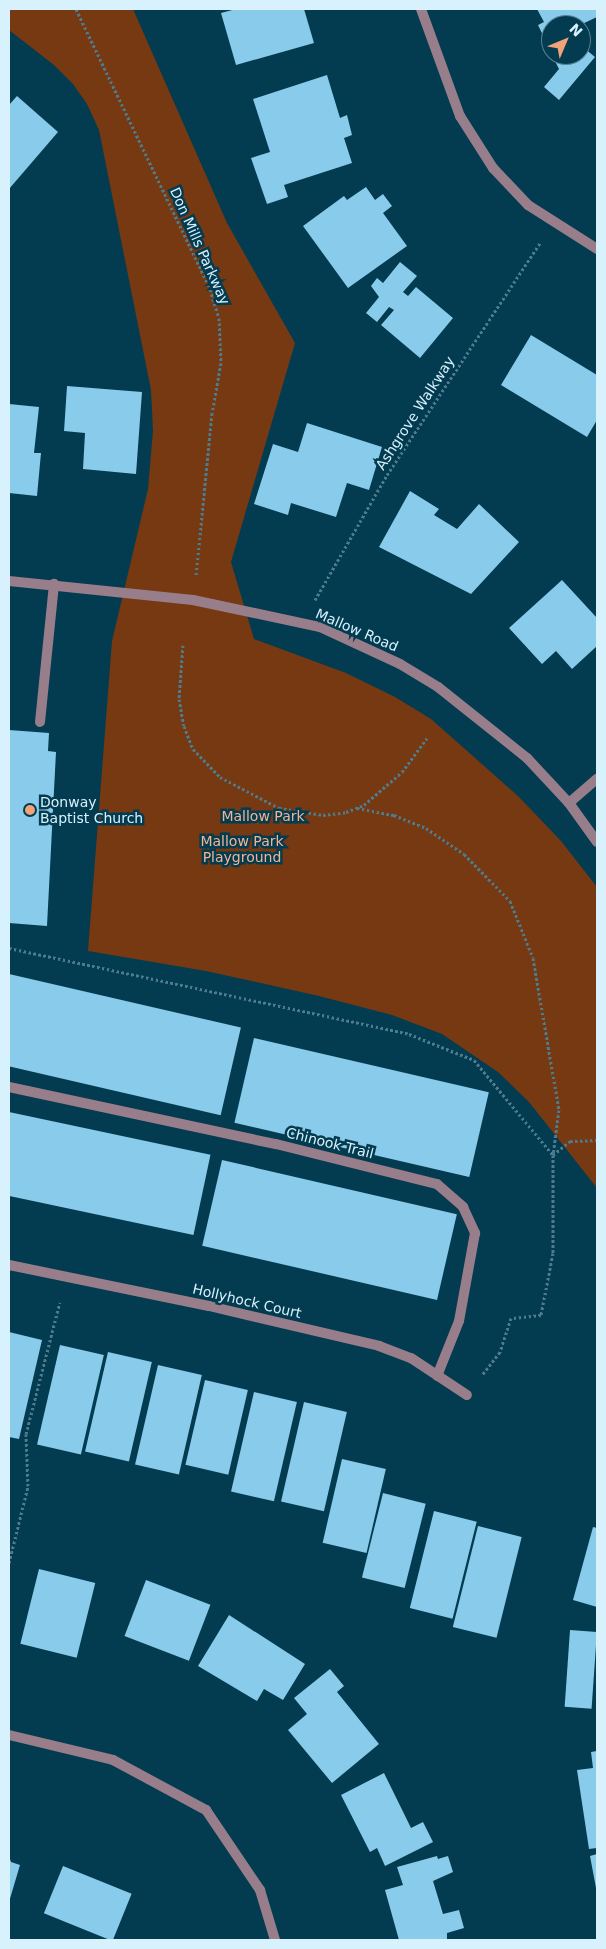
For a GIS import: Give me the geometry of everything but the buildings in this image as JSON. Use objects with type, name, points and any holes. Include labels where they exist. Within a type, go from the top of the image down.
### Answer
[{"type":"street","points":[[421,9],[460,116],[493,168],[528,205],[597,249]]},
{"type":"street","name":"Mallow Road","points":[[9,581],[54,584],[193,600],[320,626],[400,664],[438,687],[520,752],[569,803],[597,842]]},
{"type":"street","points":[[40,722],[54,584]]},
{"type":"street","points":[[569,803],[597,779]]},
{"type":"street","name":"Chinook Trail","points":[[9,1087],[276,1144],[436,1184],[463,1207],[475,1233],[459,1321],[437,1376]]},
{"type":"street","name":"Hollyhock Court","points":[[9,1266],[210,1306],[379,1346],[411,1358],[467,1395]]},
{"type":"street","points":[[9,1735],[112,1760],[206,1810],[260,1890],[274,1940]]},
{"type":"path","name":"Don Mills Parkway","points":[[76,9],[210,289],[219,318],[221,363],[212,413],[193,600]]},
{"type":"path","name":"Ashgrove Walkway","points":[[312,604],[387,475],[543,238]]},
{"type":"path","points":[[183,645],[179,699],[184,726],[193,749],[213,771],[264,801],[290,812],[323,815],[357,808],[394,815],[426,828],[464,854],[510,901],[533,958],[550,1047],[558,1110],[553,1155],[553,1253],[541,1315],[512,1318],[500,1352],[467,1395]]},
{"type":"path","points":[[357,808],[391,784],[427,738]]},
{"type":"path","points":[[9,948],[409,1034],[474,1060],[553,1155]]},
{"type":"path","points":[[553,1155],[570,1141],[597,1140]]},
{"type":"path","points":[[9,1563],[28,1486],[26,1434],[66,1277]]},
{"type":"green space","name":"Mallow Park","points":[[9,9],[133,9],[227,223],[295,343],[231,562],[254,639],[346,673],[395,697],[431,719],[518,796],[561,841],[597,887],[597,1188],[529,1102],[498,1072],[442,1034],[392,1015],[319,996],[206,971],[88,951],[112,641],[148,489],[153,431],[151,390],[99,130],[87,104],[73,84],[54,65],[9,30]]},
{"type":"place","name":"Donway Baptist Church","points":[[30,810]]},
{"type":"park label","name":"Mallow Park Playground","points":[[242,850]]}]
